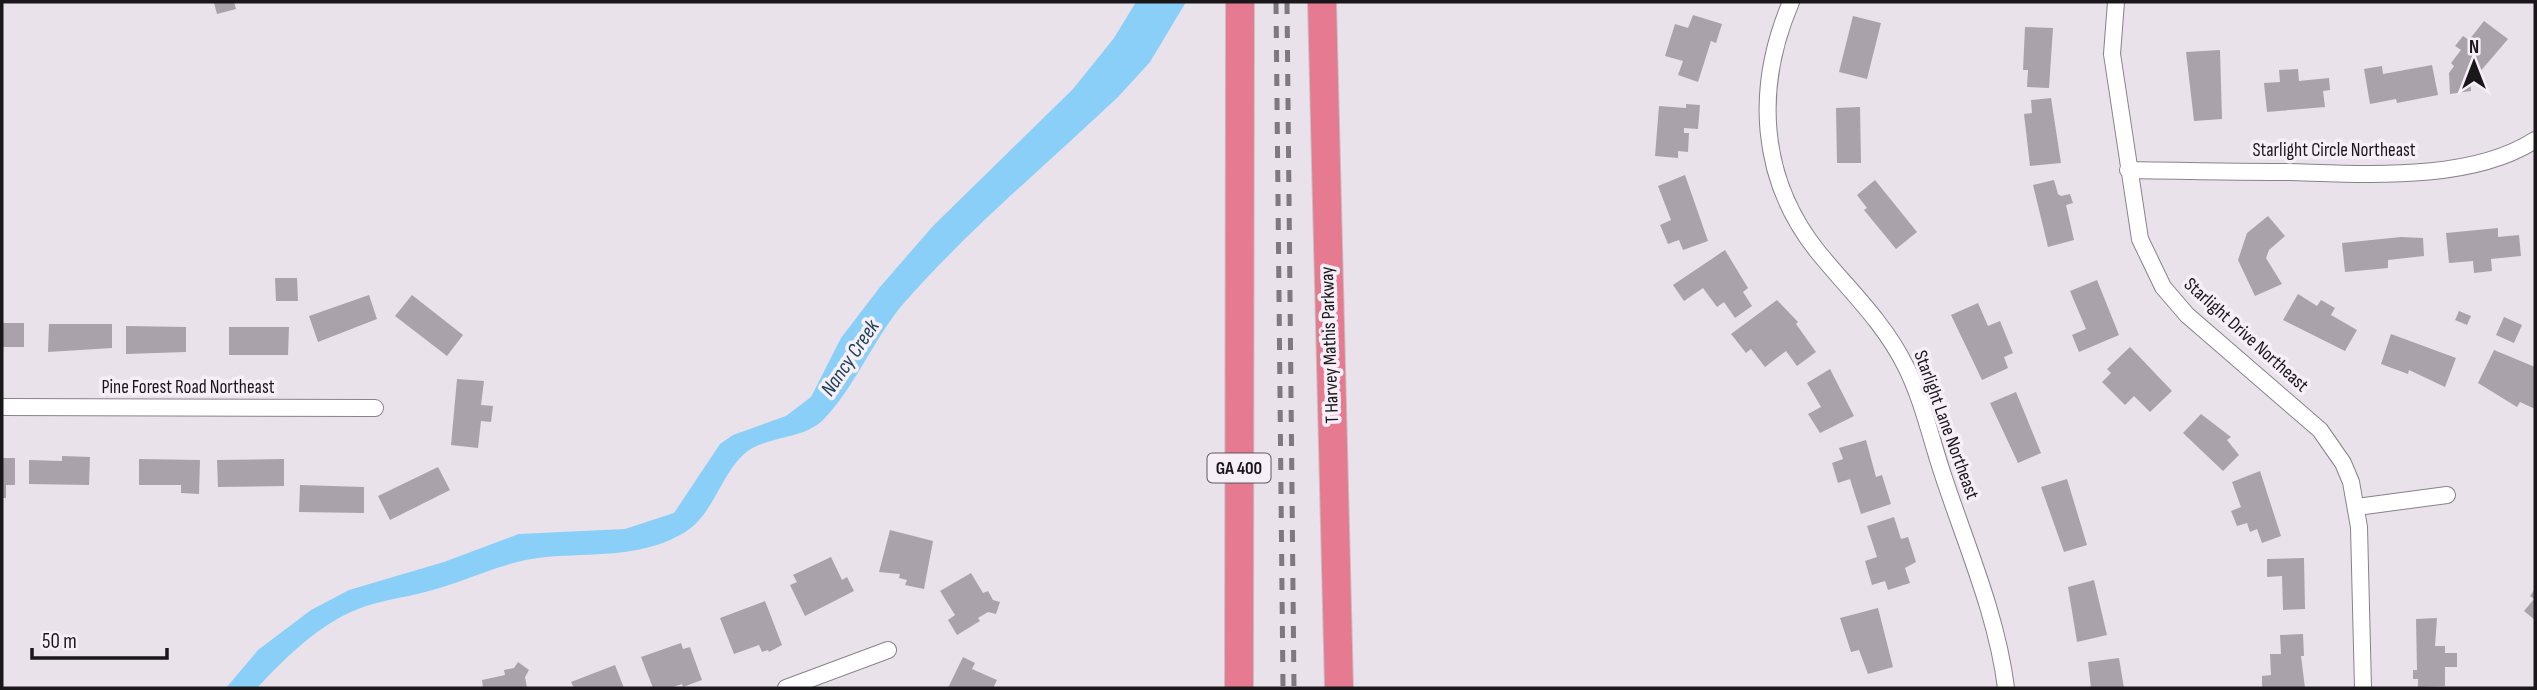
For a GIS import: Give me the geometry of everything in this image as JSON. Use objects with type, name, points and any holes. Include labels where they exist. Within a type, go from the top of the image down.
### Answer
[{"type":"highway","name":"GA 400","points":[[1239,688],[1240,2]]},
{"type":"highway","name":"T Harvey Mathis Parkway","points":[[1322,10],[1339,688]]},
{"type":"street","name":"Starlight Lane Northeast","points":[[1791,2],[1771,57],[1767,96],[1768,128],[1778,178],[1797,221],[1817,251],[1878,319],[1907,369],[1994,626],[2006,688]]},
{"type":"street","name":"Starlight Drive Northeast","points":[[2116,2],[2112,54],[2128,170],[2140,239],[2163,287],[2188,315],[2327,437],[2351,482],[2357,507],[2363,688]]},
{"type":"street","name":"Starlight Circle Northeast","points":[[2128,170],[2369,174],[2426,171],[2515,153],[2535,140]]},
{"type":"street","name":"Pine Forest Road Northeast","points":[[2,407],[374,408]]},
{"type":"street","points":[[2357,507],[2447,495]]},
{"type":"street","points":[[786,688],[888,650]]},
{"type":"water","name":"Nancy Creek","points":[[1136,2],[1186,2],[1150,62],[1118,97],[981,223],[904,303],[835,407],[823,420],[804,432],[761,444],[743,455],[727,475],[708,509],[691,528],[648,548],[520,561],[436,589],[366,606],[335,620],[321,630],[293,652],[257,688],[226,688],[258,650],[311,610],[349,590],[444,562],[519,534],[625,529],[674,513],[720,444],[733,435],[786,416],[811,397],[841,338],[880,287],[933,226],[1073,89],[1114,38]]},
{"type":"building","points":[[234,2],[236,9],[217,14],[214,3]]},
{"type":"building","points":[[1693,15],[1722,24],[1716,43],[1711,41],[1698,82],[1678,75],[1683,61],[1665,56],[1675,24],[1688,28]]},
{"type":"building","points":[[1853,16],[1881,23],[1867,79],[1839,72]]},
{"type":"building","points":[[2484,21],[2508,39],[2473,80],[2470,79],[2471,91],[2450,94],[2449,73],[2454,66],[2451,63],[2461,50],[2455,46],[2463,36],[2469,40]]},
{"type":"building","points":[[2025,27],[2053,28],[2049,88],[2027,87],[2028,70],[2023,70]]},
{"type":"building","points":[[2220,50],[2222,119],[2194,121],[2186,52]]},
{"type":"building","points":[[2432,65],[2438,95],[2397,103],[2396,99],[2370,104],[2364,69],[2382,66],[2383,74]]},
{"type":"building","points":[[2298,69],[2299,81],[2329,78],[2330,90],[2323,91],[2325,107],[2267,112],[2264,83],[2280,82],[2279,70]]},
{"type":"building","points":[[2051,98],[2061,163],[2030,166],[2024,114],[2032,113],[2031,100]]},
{"type":"building","points":[[1686,104],[1700,105],[1698,129],[1684,128],[1684,133],[1689,133],[1688,152],[1678,151],[1678,158],[1655,156],[1659,106],[1686,108]]},
{"type":"building","points":[[1860,107],[1861,163],[1837,163],[1836,108]]},
{"type":"building","points":[[1685,175],[1708,241],[1683,250],[1679,240],[1668,244],[1660,225],[1671,220],[1658,186]]},
{"type":"building","points":[[1875,180],[1917,232],[1896,249],[1864,210],[1867,208],[1857,195]]},
{"type":"building","points":[[2054,180],[2058,194],[2070,194],[2073,203],[2066,205],[2074,240],[2048,247],[2033,185]]},
{"type":"building","points":[[2268,216],[2285,236],[2269,250],[2266,258],[2282,284],[2255,296],[2238,260],[2247,233]]},
{"type":"building","points":[[2498,228],[2498,237],[2519,235],[2521,256],[2491,259],[2492,271],[2474,273],[2473,261],[2449,263],[2446,233]]},
{"type":"building","points":[[2401,237],[2423,238],[2424,256],[2388,260],[2388,268],[2345,272],[2342,243]]},
{"type":"building","points":[[1725,250],[1748,288],[1743,292],[1752,306],[1735,318],[1724,302],[1717,307],[1703,288],[1684,301],[1673,285]]},
{"type":"building","points":[[275,278],[297,278],[298,301],[276,301]]},
{"type":"building","points":[[2097,280],[2119,335],[2079,352],[2072,335],[2086,329],[2070,291]]},
{"type":"building","points":[[2298,294],[2317,306],[2321,300],[2335,308],[2331,315],[2357,330],[2345,351],[2283,320]]},
{"type":"building","points":[[369,295],[377,319],[318,342],[309,316]]},
{"type":"building","points":[[412,295],[463,335],[447,356],[395,316]]},
{"type":"building","points":[[1777,300],[1798,322],[1796,324],[1816,352],[1797,366],[1786,351],[1765,367],[1751,349],[1746,353],[1731,334]]},
{"type":"building","points":[[1978,303],[1988,326],[2000,321],[2013,353],[2004,357],[2008,368],[1982,380],[1951,315]]},
{"type":"building","points":[[2459,311],[2471,316],[2467,325],[2455,320]]},
{"type":"building","points":[[2504,317],[2522,325],[2514,343],[2496,335]]},
{"type":"building","points":[[2,323],[24,323],[24,347],[2,347]]},
{"type":"building","points":[[49,324],[112,324],[112,348],[48,352]]},
{"type":"building","points":[[126,326],[186,327],[186,352],[126,354]]},
{"type":"building","points":[[229,327],[289,327],[288,355],[229,355]]},
{"type":"building","points":[[2391,334],[2456,358],[2445,387],[2409,370],[2408,374],[2381,364]]},
{"type":"building","points":[[2130,347],[2172,391],[2150,412],[2134,396],[2125,405],[2102,382],[2111,373],[2107,369]]},
{"type":"building","points":[[2494,350],[2535,367],[2535,409],[2520,402],[2517,407],[2478,383]]},
{"type":"building","points":[[1830,369],[1854,416],[1820,433],[1808,414],[1821,407],[1807,383]]},
{"type":"building","points":[[457,379],[484,381],[481,405],[493,406],[491,422],[481,421],[478,448],[451,445]]},
{"type":"building","points":[[2016,392],[2041,453],[2018,463],[1990,403]]},
{"type":"building","points":[[2201,414],[2231,437],[2227,440],[2239,455],[2223,471],[2183,433]]},
{"type":"building","points":[[1866,440],[1876,477],[1882,475],[1891,504],[1861,514],[1850,479],[1838,483],[1832,463],[1843,459],[1839,448]]},
{"type":"building","points":[[62,456],[90,457],[89,485],[29,484],[29,460],[62,461]]},
{"type":"building","points":[[2,458],[15,458],[15,485],[6,485],[6,498],[2,498]]},
{"type":"building","points":[[139,459],[200,460],[199,494],[181,493],[181,485],[139,485]]},
{"type":"building","points":[[284,459],[284,486],[218,487],[217,460]]},
{"type":"building","points":[[438,467],[450,490],[390,520],[378,496]]},
{"type":"building","points":[[2260,471],[2281,536],[2262,543],[2257,529],[2250,532],[2247,523],[2237,526],[2231,511],[2241,507],[2232,482]]},
{"type":"building","points":[[2067,479],[2087,545],[2064,552],[2041,487]]},
{"type":"building","points":[[300,485],[364,487],[364,513],[299,512]]},
{"type":"building","points":[[1894,517],[1901,539],[1908,537],[1916,562],[1905,568],[1910,583],[1888,590],[1885,581],[1872,585],[1865,561],[1877,557],[1867,526]]},
{"type":"building","points":[[890,530],[933,541],[924,589],[905,585],[907,580],[899,578],[900,574],[879,572]]},
{"type":"building","points":[[831,557],[842,580],[847,577],[854,591],[805,616],[790,585],[797,582],[793,575]]},
{"type":"building","points":[[2304,558],[2305,609],[2283,610],[2282,576],[2267,577],[2267,559]]},
{"type":"building","points":[[971,573],[983,593],[988,591],[993,600],[1000,602],[996,614],[988,612],[978,618],[980,621],[957,635],[948,620],[955,615],[940,591]]},
{"type":"building","points":[[2094,580],[2107,635],[2077,642],[2068,587]]},
{"type":"building","points":[[2535,589],[2535,620],[2524,611],[2534,599],[2530,596]]},
{"type":"building","points":[[765,601],[782,645],[769,652],[762,652],[759,645],[734,654],[720,618]]},
{"type":"building","points":[[1878,608],[1893,667],[1868,674],[1859,650],[1851,652],[1840,618]]},
{"type":"building","points":[[2437,618],[2435,646],[2445,646],[2445,653],[2457,653],[2457,667],[2445,667],[2445,686],[2418,687],[2418,679],[2413,679],[2413,670],[2417,670],[2416,619]]},
{"type":"building","points":[[2303,634],[2304,656],[2301,656],[2305,688],[2262,688],[2262,676],[2271,675],[2270,654],[2281,654],[2280,635]]},
{"type":"building","points":[[681,643],[683,649],[690,647],[702,680],[683,687],[682,684],[670,688],[653,688],[641,657]]},
{"type":"building","points":[[963,657],[975,663],[972,669],[997,680],[993,688],[948,688]]},
{"type":"building","points":[[2119,658],[2124,688],[2091,688],[2088,662]]},
{"type":"building","points":[[518,662],[529,670],[525,677],[527,688],[483,688],[482,680],[505,675],[504,670],[514,668]]},
{"type":"building","points":[[615,665],[624,688],[574,688],[571,682]]},
{"type":"railway","points":[[1276,2],[1283,688]]},
{"type":"railway","points":[[1287,2],[1294,688]]}]
